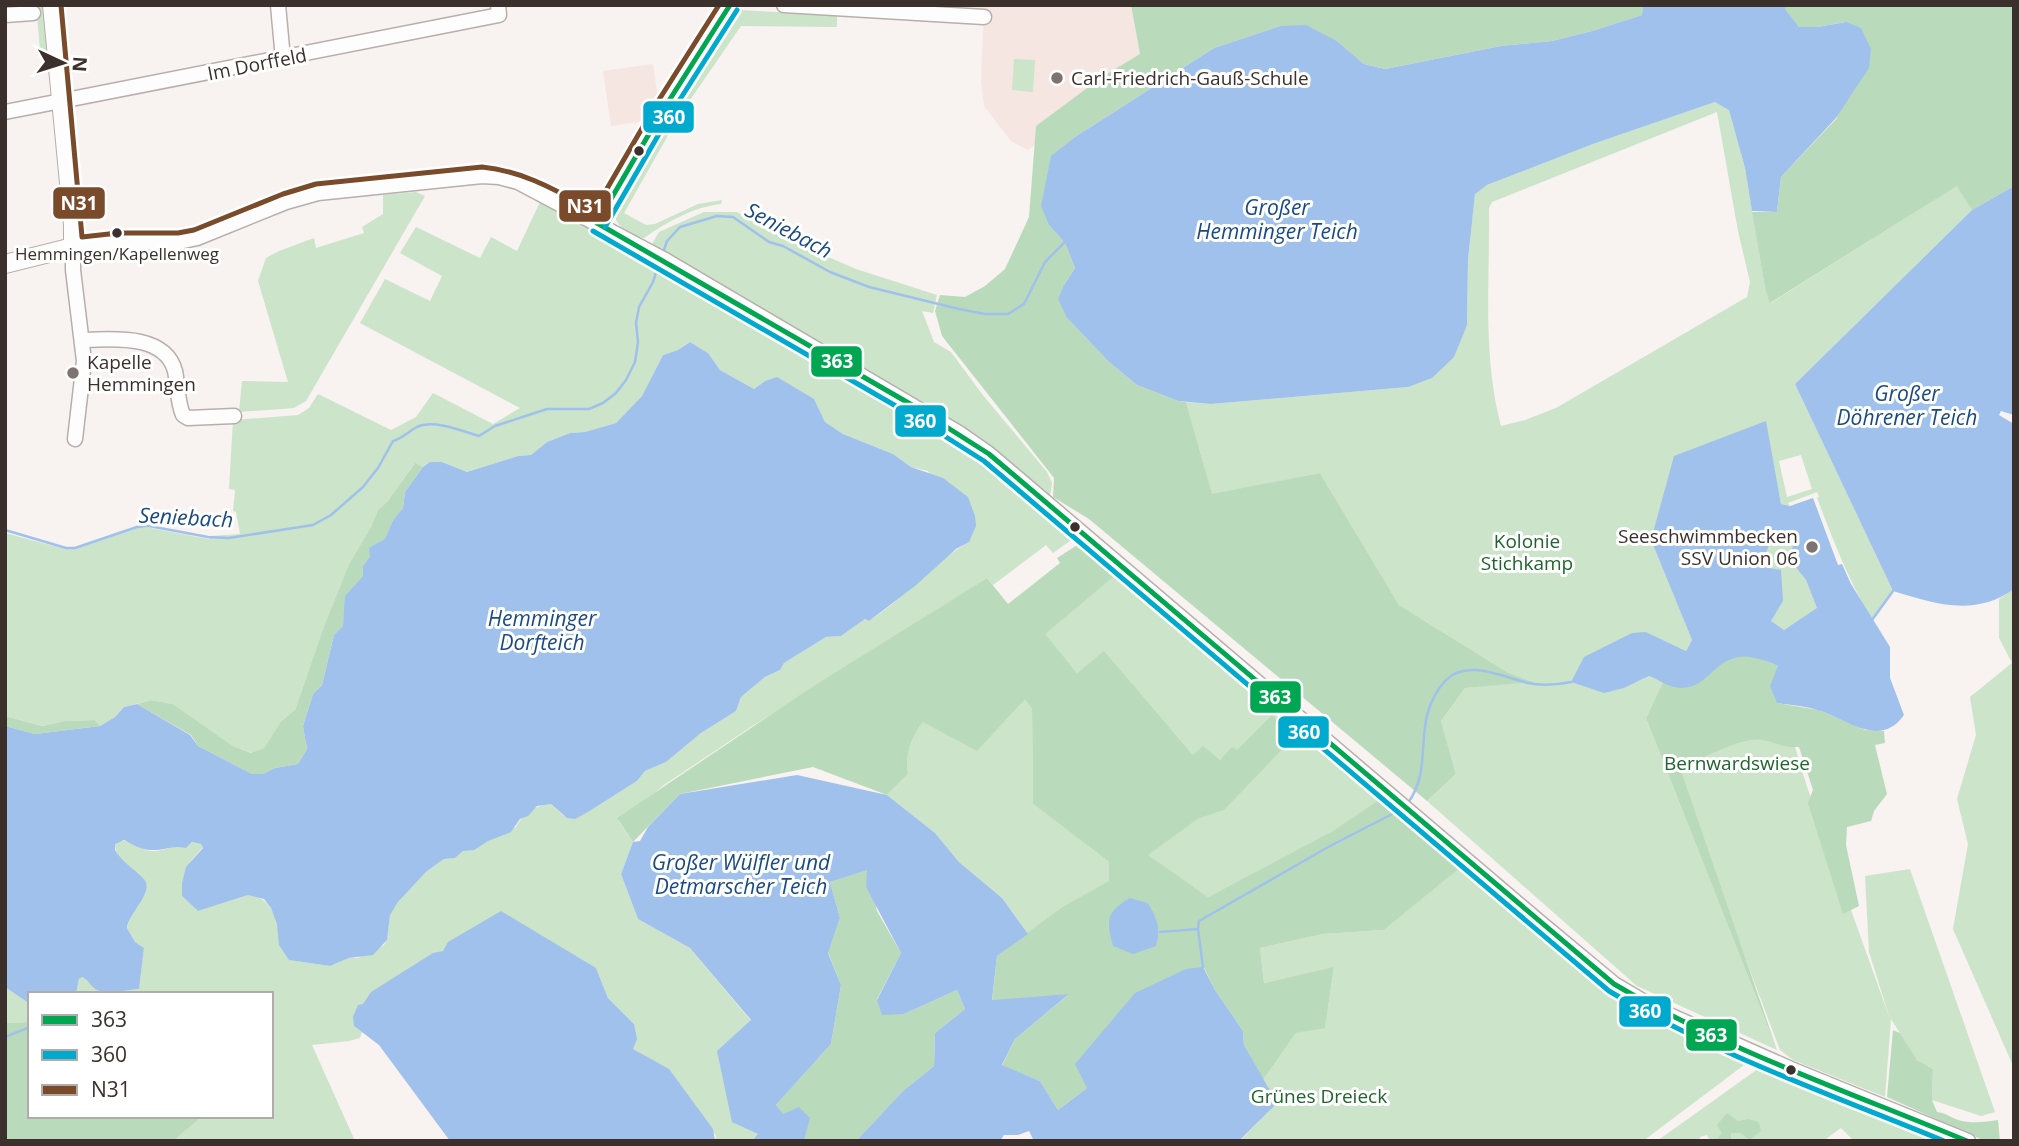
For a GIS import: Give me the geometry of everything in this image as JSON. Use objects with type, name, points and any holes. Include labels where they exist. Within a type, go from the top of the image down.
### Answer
[{"type":"main road","points":[[5,264],[73,247],[52,5]]},
{"type":"street","points":[[278,5],[283,59]]},
{"type":"street","name":"Im Dorffeld","points":[[5,112],[499,15],[498,5]]},
{"type":"street","points":[[597,223],[663,110],[730,5]]},
{"type":"street","points":[[784,5],[984,17]]},
{"type":"street","points":[[5,15],[33,13]]},
{"type":"street","points":[[75,439],[84,361],[73,270],[73,247],[118,242],[179,242],[197,238],[273,207],[318,193],[482,176],[518,182],[659,257],[959,433],[1002,465],[1614,984],[1644,1002],[1719,1038],[1968,1141]]},
{"type":"street","points":[[83,340],[115,339],[161,349],[170,357],[183,415],[188,418],[234,416]]},
{"type":"shaded area","name":"Carl-Friedrich-Gauß-Schule","points":[[896,5],[1131,5],[1140,54],[1064,123],[1028,150],[1011,141],[984,106],[981,80],[984,11]]},
{"type":"shaded area","points":[[653,64],[658,99],[646,121],[611,126],[603,71]]},
{"type":"green space","points":[[36,5],[46,5],[51,59],[41,60]]},
{"type":"green space","points":[[1131,5],[1643,5],[1642,15],[1552,41],[1501,46],[1385,69],[1364,64],[1337,41],[1280,26],[1214,48],[1075,137],[1051,157],[1049,225],[1065,243],[1075,268],[1064,285],[1067,318],[1109,362],[1137,385],[1186,402],[1212,494],[1320,473],[1399,605],[1507,672],[1533,682],[1465,688],[1441,721],[1456,774],[1427,801],[1089,519],[1053,497],[1054,478],[942,336],[935,311],[940,295],[965,297],[985,286],[1005,269],[1029,217],[1036,126],[1102,77],[1140,54]]},
{"type":"green space","points":[[1787,5],[2014,5],[2014,186],[1972,210],[1957,186],[1770,303],[1752,212],[1777,212],[1781,177],[1837,118],[1845,22],[1799,27],[1784,9]]},
{"type":"green space","points":[[740,10],[837,15],[837,27],[741,26],[679,116],[624,213],[646,225],[655,224],[698,204],[722,200],[721,204],[700,208],[681,216],[644,238],[633,234],[619,224],[614,209],[666,118]]},
{"type":"green space","points":[[1014,59],[1035,60],[1033,92],[1012,90]]},
{"type":"green space","name":"Kolonie Stichkamp","points":[[1715,102],[1729,109],[1745,168],[1765,288],[1771,303],[1958,185],[1972,210],[1795,384],[1893,591],[1872,620],[1842,560],[1817,492],[1788,503],[1790,506],[1781,504],[1765,422],[1651,540],[1692,640],[1686,651],[1646,632],[1571,681],[1603,691],[1619,689],[1649,676],[1663,682],[1646,718],[1777,1050],[1637,986],[1427,801],[1456,774],[1441,721],[1465,688],[1531,681],[1507,672],[1399,605],[1320,473],[1212,495],[1186,402],[1211,404],[1408,387],[1467,325],[1468,260],[1475,193],[1487,185],[1593,144]],"holes":[[[1717,112],[1750,282],[1747,297],[1556,408],[1501,426],[1489,345],[1489,208],[1492,202]],[[1801,455],[1812,489],[1787,497],[1779,461]]]},
{"type":"green space","points":[[416,192],[425,196],[306,401],[294,408],[239,412],[242,381],[288,382],[258,281],[266,258],[314,238],[316,248],[364,233],[362,227],[383,214],[383,195]]},
{"type":"green space","points":[[540,202],[683,277],[956,439],[985,458],[1077,536],[1053,553],[1046,545],[993,585],[987,578],[751,727],[664,785],[619,822],[633,842],[621,874],[638,919],[690,948],[751,1021],[759,1134],[752,1141],[715,1141],[716,1136],[669,1070],[633,1049],[634,1024],[608,998],[596,968],[446,947],[371,992],[354,1026],[362,1032],[360,1038],[312,1045],[355,1141],[173,1141],[198,1118],[273,1118],[273,992],[76,992],[79,979],[82,977],[95,988],[139,988],[144,948],[135,942],[127,928],[143,878],[121,859],[115,844],[123,841],[152,851],[186,848],[192,842],[201,844],[203,847],[190,862],[182,896],[198,911],[248,895],[255,896],[271,908],[277,921],[280,946],[290,960],[330,966],[349,958],[358,958],[384,945],[390,914],[398,902],[427,871],[444,859],[455,858],[463,851],[516,827],[526,814],[540,806],[551,804],[564,816],[588,812],[637,781],[645,771],[666,762],[701,733],[736,711],[741,697],[765,677],[780,670],[784,663],[826,637],[841,636],[865,619],[869,621],[969,542],[928,471],[911,467],[893,454],[843,434],[825,422],[814,399],[765,381],[754,389],[720,370],[708,353],[690,342],[663,355],[642,396],[616,423],[585,432],[570,433],[547,442],[531,455],[518,456],[467,472],[442,462],[430,462],[423,467],[414,464],[387,502],[378,510],[349,564],[295,710],[281,721],[264,748],[252,753],[233,746],[173,704],[151,700],[124,707],[115,717],[100,726],[95,720],[65,721],[44,726],[5,716],[5,533],[65,549],[75,549],[138,528],[209,539],[210,536],[240,534],[236,512],[233,511],[235,490],[229,489],[233,420],[298,415],[309,408],[318,394],[391,430],[416,417],[433,393],[493,424],[520,408],[360,323],[385,279],[430,301],[442,276],[400,253],[416,227],[480,258],[491,237],[517,251]]},
{"type":"green space","points":[[704,212],[737,212],[779,236],[856,269],[937,295],[933,313],[922,311],[934,342],[951,352],[1047,472],[1052,483],[1050,496],[980,438],[652,244],[659,232]]},
{"type":"green space","points":[[415,463],[423,467],[405,492],[403,508],[393,520],[385,540],[363,566],[363,576],[346,596],[343,627],[334,635],[322,685],[313,694],[303,726],[307,749],[298,764],[275,768],[263,774],[252,774],[198,746],[191,735],[137,704],[151,700],[173,704],[233,746],[251,753],[264,748],[281,721],[295,710],[349,564],[378,510],[387,502]]},
{"type":"green space","points":[[1775,532],[1795,534],[1790,560],[1806,580],[1818,609],[1784,630],[1770,621],[1769,568],[1765,555]]},
{"type":"green space","points":[[1082,542],[1117,574],[1045,634],[1077,673],[1104,651],[1193,755],[1203,746],[1220,760],[1232,747],[1237,750],[1272,715],[1294,737],[1224,810],[1198,819],[1148,855],[1208,897],[1333,831],[1383,797],[1461,867],[1384,930],[1323,934],[1260,948],[1264,983],[1334,967],[1325,1028],[1296,1033],[1263,1080],[1244,1045],[1243,1031],[1215,990],[1204,968],[1087,1088],[1058,1110],[1040,1081],[1002,1066],[1015,1039],[1068,995],[992,1001],[997,956],[1062,907],[1109,881],[1109,862],[1033,804],[1032,709],[1025,699],[977,751],[923,722],[910,746],[908,774],[887,795],[813,767],[680,794],[633,842],[617,818],[809,689],[987,578],[1008,604],[1060,563],[1057,558]]},
{"type":"green space","points":[[1117,574],[1383,797],[1334,831],[1208,897],[1147,855],[1198,819],[1224,810],[1236,751],[1219,760],[1193,755],[1104,652],[1077,673],[1044,634]]},
{"type":"green space","points":[[2014,589],[2014,1068],[1953,929],[1968,844],[1957,799],[1976,735],[1970,697],[2012,663],[1999,638],[1999,599]]},
{"type":"green space","points":[[1755,656],[1778,666],[1777,703],[1819,710],[1865,730],[1884,731],[1885,743],[1875,745],[1887,794],[1874,811],[1871,821],[1847,827],[1846,845],[1859,906],[1843,914],[1808,803],[1813,790],[1799,747],[1754,740],[1733,745],[1680,768],[1777,1050],[1646,718],[1663,682],[1685,687],[1693,685],[1727,659]]},
{"type":"green space","points":[[1025,698],[1032,709],[1033,804],[1109,862],[1110,881],[1062,907],[1028,934],[1002,898],[959,862],[935,833],[887,795],[908,774],[910,746],[923,722]]},
{"type":"green space","name":"Bernwardswiese","points":[[1783,707],[1807,787],[1890,1019],[1869,952],[1865,876],[1910,869],[1995,1112],[1981,1116],[1932,1100],[1933,1069],[1917,1060],[1891,1019],[1885,1097],[1793,1060],[1780,1050],[1654,717]]},
{"type":"green space","points":[[5,716],[43,726],[65,721],[95,720],[100,726],[35,734],[5,726]]},
{"type":"green space","name":"Grünes Dreieck","points":[[1463,865],[1590,971],[1754,1052],[1748,1062],[1643,1141],[1240,1141],[1276,1103],[1263,1080],[1296,1033],[1325,1027],[1334,968],[1264,983],[1260,948],[1323,934],[1384,930]]},
{"type":"green space","points":[[868,869],[877,911],[901,953],[877,999],[904,1014],[957,990],[965,1009],[935,1033],[934,1066],[903,1091],[856,1141],[804,1141],[809,1118],[783,1115],[776,1105],[831,1044],[841,985],[828,952],[840,918],[830,882]]},
{"type":"green space","points":[[5,987],[28,1003],[28,1022],[5,1023]]},
{"type":"green space","points":[[28,1022],[28,1118],[198,1120],[173,1141],[5,1141],[5,1023]]},
{"type":"green space","points":[[1893,1030],[1900,1033],[1917,1060],[1933,1069],[1932,1100],[1937,1112],[1968,1122],[1998,1120],[2000,1141],[1985,1141],[1887,1097]]},
{"type":"green space","points":[[1762,1066],[1943,1141],[1854,1141],[1841,1128],[1823,1141],[1732,1141],[1731,1133],[1741,1133],[1747,1119],[1738,1121],[1715,1141],[1710,1141],[1707,1135],[1700,1137],[1699,1141],[1657,1141]]},
{"type":"green space","points":[[1727,1113],[1738,1121],[1747,1119],[1759,1122],[1761,1131],[1749,1140],[1741,1133],[1731,1133],[1732,1141],[1715,1141],[1722,1133],[1717,1125]]},
{"type":"water","name":"Großer Hemminger Teich","points":[[1643,5],[1787,5],[1785,9],[1799,27],[1846,22],[1861,28],[1871,49],[1869,68],[1836,118],[1781,177],[1777,212],[1752,211],[1745,168],[1729,110],[1715,102],[1593,144],[1487,185],[1475,194],[1468,260],[1467,325],[1454,357],[1432,378],[1408,387],[1211,404],[1178,401],[1137,385],[1109,362],[1067,318],[1058,299],[1075,268],[1065,243],[1049,225],[1041,206],[1051,156],[1075,137],[1214,48],[1280,26],[1306,25],[1337,41],[1364,64],[1385,69],[1501,46],[1552,41],[1642,15]]},
{"type":"water","name":"Großer Döhrener Teich","points":[[2014,186],[2014,415],[2001,411],[1999,415],[2014,424],[2014,589],[1985,603],[1939,603],[1893,591],[1795,384],[1972,210]]},
{"type":"water","name":"Hemminger Dorfteich","points":[[690,342],[708,353],[720,370],[754,389],[777,377],[814,399],[825,422],[843,434],[893,454],[911,467],[943,478],[968,497],[976,526],[969,542],[956,549],[915,586],[869,621],[865,619],[841,636],[826,637],[784,663],[780,670],[765,677],[741,697],[736,711],[701,733],[666,762],[645,771],[637,781],[588,812],[575,819],[567,818],[551,804],[537,806],[528,816],[520,819],[511,832],[474,850],[463,851],[455,858],[444,859],[427,871],[398,902],[390,915],[387,940],[373,955],[349,958],[330,966],[289,960],[279,945],[277,924],[264,899],[248,895],[198,911],[182,896],[186,867],[203,848],[201,844],[192,842],[186,848],[151,850],[124,840],[115,844],[115,850],[146,883],[144,895],[127,928],[135,942],[144,948],[139,989],[103,992],[82,977],[79,979],[76,992],[28,992],[28,1003],[5,987],[5,726],[35,734],[100,726],[115,717],[124,707],[137,704],[190,735],[198,746],[252,774],[263,774],[275,768],[298,764],[307,749],[303,726],[313,694],[322,685],[334,635],[343,626],[345,596],[363,576],[363,566],[370,556],[369,548],[385,539],[393,520],[403,508],[405,492],[423,467],[430,462],[442,462],[467,472],[518,456],[531,455],[547,442],[570,433],[585,432],[616,423],[642,396],[663,355]]},
{"type":"water","points":[[1766,421],[1781,504],[1790,506],[1813,498],[1838,565],[1842,564],[1851,584],[1890,647],[1890,678],[1904,715],[1895,725],[1885,730],[1864,729],[1816,709],[1777,703],[1770,686],[1778,666],[1756,658],[1740,657],[1727,661],[1699,683],[1688,687],[1674,687],[1649,676],[1624,688],[1604,693],[1571,682],[1584,657],[1632,633],[1646,632],[1686,651],[1692,640],[1651,540],[1674,456]],"holes":[[[1775,532],[1781,532],[1784,536],[1795,534],[1790,560],[1806,580],[1817,608],[1784,630],[1771,621],[1783,601],[1781,570],[1769,568],[1765,555]]]},
{"type":"water","name":"Großer Wülfler und Detmarscher Teich","points":[[797,775],[887,795],[935,833],[959,862],[1002,898],[1028,934],[997,956],[992,1000],[1069,994],[1015,1039],[1002,1065],[1040,1081],[1058,1110],[1087,1088],[1075,1064],[1135,993],[1186,969],[1203,967],[1243,1031],[1244,1045],[1277,1103],[1239,1141],[1034,1141],[1029,1131],[1018,1135],[1004,1135],[1000,1141],[856,1141],[903,1091],[934,1066],[935,1033],[965,1009],[957,990],[904,1014],[882,1015],[877,1000],[901,953],[866,887],[867,870],[830,882],[840,918],[828,953],[841,985],[831,1044],[776,1105],[783,1114],[799,1107],[810,1118],[804,1141],[752,1141],[758,1134],[732,1122],[717,1051],[751,1020],[690,948],[638,919],[621,874],[633,842],[640,841],[648,827],[680,794]]},
{"type":"water","points":[[1130,898],[1148,903],[1158,929],[1156,946],[1133,954],[1113,946],[1109,930],[1112,912]]},
{"type":"water","points":[[501,911],[596,968],[608,998],[634,1024],[637,1039],[633,1049],[669,1069],[713,1129],[715,1141],[450,1141],[379,1045],[354,1026],[353,1017],[358,1005],[363,1004],[371,992],[433,953],[443,951],[448,942]]},
{"type":"waterway","name":"Seniebach","points":[[663,253],[667,241],[680,227],[717,216],[733,217],[769,242],[783,246],[830,272],[869,287],[959,309],[985,314],[1008,314],[1024,304],[1045,262],[1065,242]]},
{"type":"waterway","name":"Seniebach","points":[[5,530],[66,548],[75,548],[137,527],[149,526],[208,537],[229,538],[313,525],[331,515],[363,487],[378,468],[393,441],[417,427],[440,425],[479,436],[495,426],[547,409],[589,409],[603,403],[616,393],[635,362],[639,307],[653,282],[659,263]]},
{"type":"waterway","points":[[1872,620],[1893,591]]},
{"type":"waterway","points":[[1408,803],[1421,773],[1428,712],[1434,696],[1454,674],[1474,670],[1533,684],[1571,682]]},
{"type":"waterway","points":[[1203,967],[1199,921],[1330,846],[1400,810]]},
{"type":"waterway","points":[[1160,932],[1198,929]]},
{"type":"waterway","points":[[5,1037],[28,1028]]},
{"type":"transit line","name":"N31","points":[[61,5],[82,237],[118,233],[178,233],[194,230],[283,194],[316,184],[482,167],[526,177],[594,211],[655,106],[719,5]]},
{"type":"transit line","name":"363","points":[[597,223],[663,110],[730,5]]},
{"type":"transit line","name":"360","points":[[605,227],[670,115],[737,10]]},
{"type":"transit line","name":"363","points":[[597,223],[912,405],[989,454],[1614,984],[1743,1049],[1967,1141]]},
{"type":"transit line","name":"360","points":[[593,231],[908,413],[984,461],[1609,991],[1649,1014],[1732,1054],[1944,1141]]},
{"type":"place","name":"Carl-Friedrich-Gauß-Schule","points":[[1057,78]]},
{"type":"place","name":"Hemmingen/Kapellenweg","points":[[117,233]]},
{"type":"place","name":"Kapelle Hemmingen","points":[[73,373]]},
{"type":"place","name":"Seeschwimmbecken SSV Union 06","points":[[1812,547]]}]
